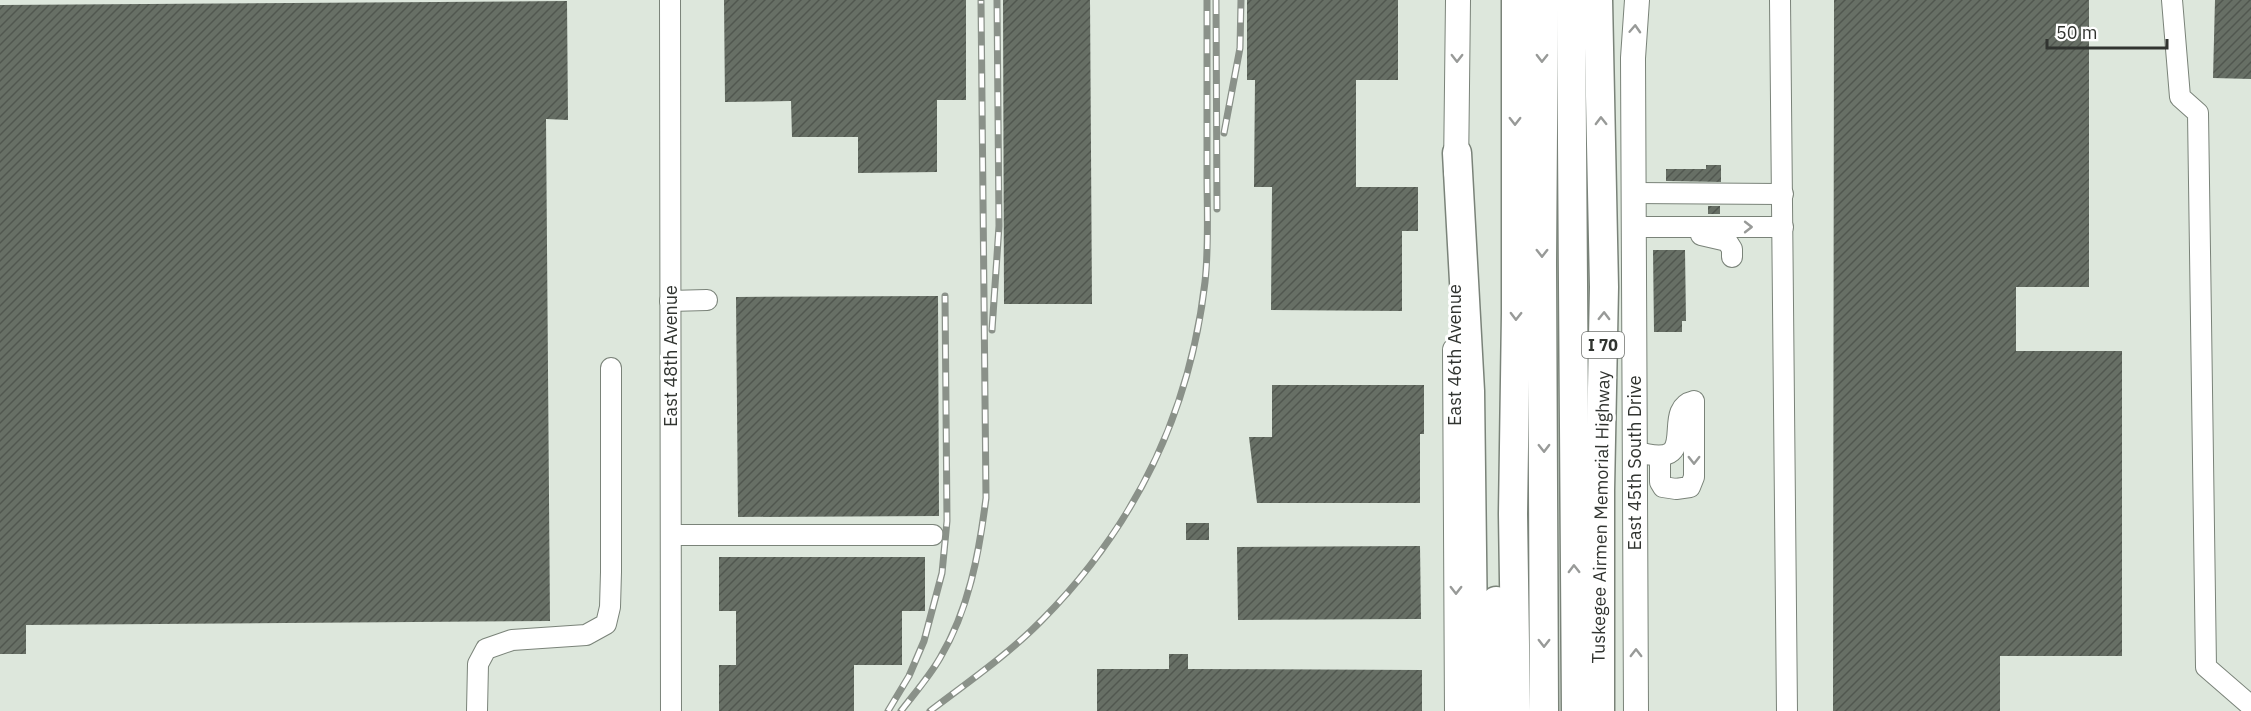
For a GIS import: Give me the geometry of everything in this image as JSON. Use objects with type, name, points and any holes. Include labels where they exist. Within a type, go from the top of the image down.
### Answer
[{"type":"highway","points":[[1516,0],[1516,313],[1513,514],[1516,711]]},
{"type":"highway","points":[[1544,0],[1542,263],[1544,711]]},
{"type":"highway","points":[[1571,0],[1575,711]]},
{"type":"highway","name":"Tuskegee Airmen Memorial Highway","points":[[1598,0],[1604,287],[1600,490],[1602,704]]},
{"type":"highway","points":[[1457,153],[1470,392],[1474,711]]},
{"type":"highway","points":[[1492,711],[1497,591],[1513,514]]},
{"type":"main road","name":"East 46th Avenue","points":[[1457,711],[1454,225],[1458,0]]},
{"type":"main road","name":"East 45th South Drive","points":[[1636,711],[1633,58],[1637,0]]},
{"type":"street","name":"East 48th Avenue","points":[[670,0],[671,711]]},
{"type":"street","points":[[1780,0],[1786,711]]},
{"type":"street","points":[[2172,0],[2180,97],[2198,113],[2206,667],[2251,706]]},
{"type":"street","points":[[1634,193],[1783,194]]},
{"type":"street","points":[[1672,194],[1672,227]]},
{"type":"street","points":[[1634,227],[1783,227]]},
{"type":"street","points":[[1672,227],[1723,239],[1731,245],[1732,257]]},
{"type":"street","points":[[670,301],[706,300]]},
{"type":"street","points":[[477,711],[478,664],[486,649],[512,640],[586,634],[606,624],[610,607],[611,572],[611,368]]},
{"type":"street","points":[[1635,451],[1660,457],[1673,450],[1677,442],[1681,409],[1686,403],[1694,401],[1694,477],[1690,487],[1664,488],[1660,483],[1660,457]]},
{"type":"street","points":[[671,535],[933,535]]},
{"type":"building","points":[[724,0],[966,0],[966,100],[937,100],[937,172],[858,173],[858,137],[792,137],[791,101],[725,102]]},
{"type":"building","points":[[1003,0],[1090,0],[1092,304],[1004,304]]},
{"type":"building","points":[[1247,0],[1398,0],[1398,80],[1356,80],[1356,187],[1418,187],[1418,231],[1402,231],[1402,311],[1271,310],[1272,187],[1254,187],[1255,80],[1247,80]]},
{"type":"building","points":[[1834,0],[2089,0],[2089,287],[2016,287],[2016,351],[2122,351],[2122,656],[2000,656],[2000,711],[1833,711]]},
{"type":"building","points":[[2215,0],[2251,0],[2251,79],[2213,78]]},
{"type":"building","points":[[567,1],[568,120],[546,119],[550,621],[26,625],[26,654],[0,654],[0,5]]},
{"type":"building","points":[[1706,165],[1721,165],[1721,182],[1666,181],[1666,169],[1706,169]]},
{"type":"building","points":[[1708,206],[1720,206],[1720,214],[1708,214]]},
{"type":"building","points":[[1653,250],[1685,250],[1686,321],[1682,321],[1682,332],[1654,332]]},
{"type":"building","points":[[938,296],[939,516],[738,517],[736,297]]},
{"type":"building","points":[[1272,385],[1424,385],[1424,434],[1420,434],[1420,503],[1257,503],[1249,437],[1272,437]]},
{"type":"building","points":[[1186,523],[1209,523],[1209,540],[1186,540]]},
{"type":"building","points":[[1420,546],[1421,619],[1238,620],[1237,547]]},
{"type":"building","points":[[719,557],[925,557],[925,611],[902,611],[902,665],[854,665],[854,711],[719,711],[719,665],[736,665],[736,611],[719,611]]},
{"type":"building","points":[[1169,654],[1188,654],[1188,669],[1422,670],[1422,711],[1097,711],[1097,669],[1169,669]]},
{"type":"railway","points":[[992,330],[999,226],[997,0]]},
{"type":"railway","points":[[930,711],[1016,644],[1076,583],[1131,506],[1153,464],[1171,421],[1198,330],[1205,282],[1208,228],[1207,0]]},
{"type":"railway","points":[[1216,0],[1217,209]]},
{"type":"railway","points":[[1224,133],[1240,48],[1241,0]]},
{"type":"railway","points":[[901,711],[936,665],[958,620],[976,560],[986,498],[981,1]]},
{"type":"railway","points":[[888,711],[909,676],[924,641],[942,573],[947,521],[945,296]]}]
